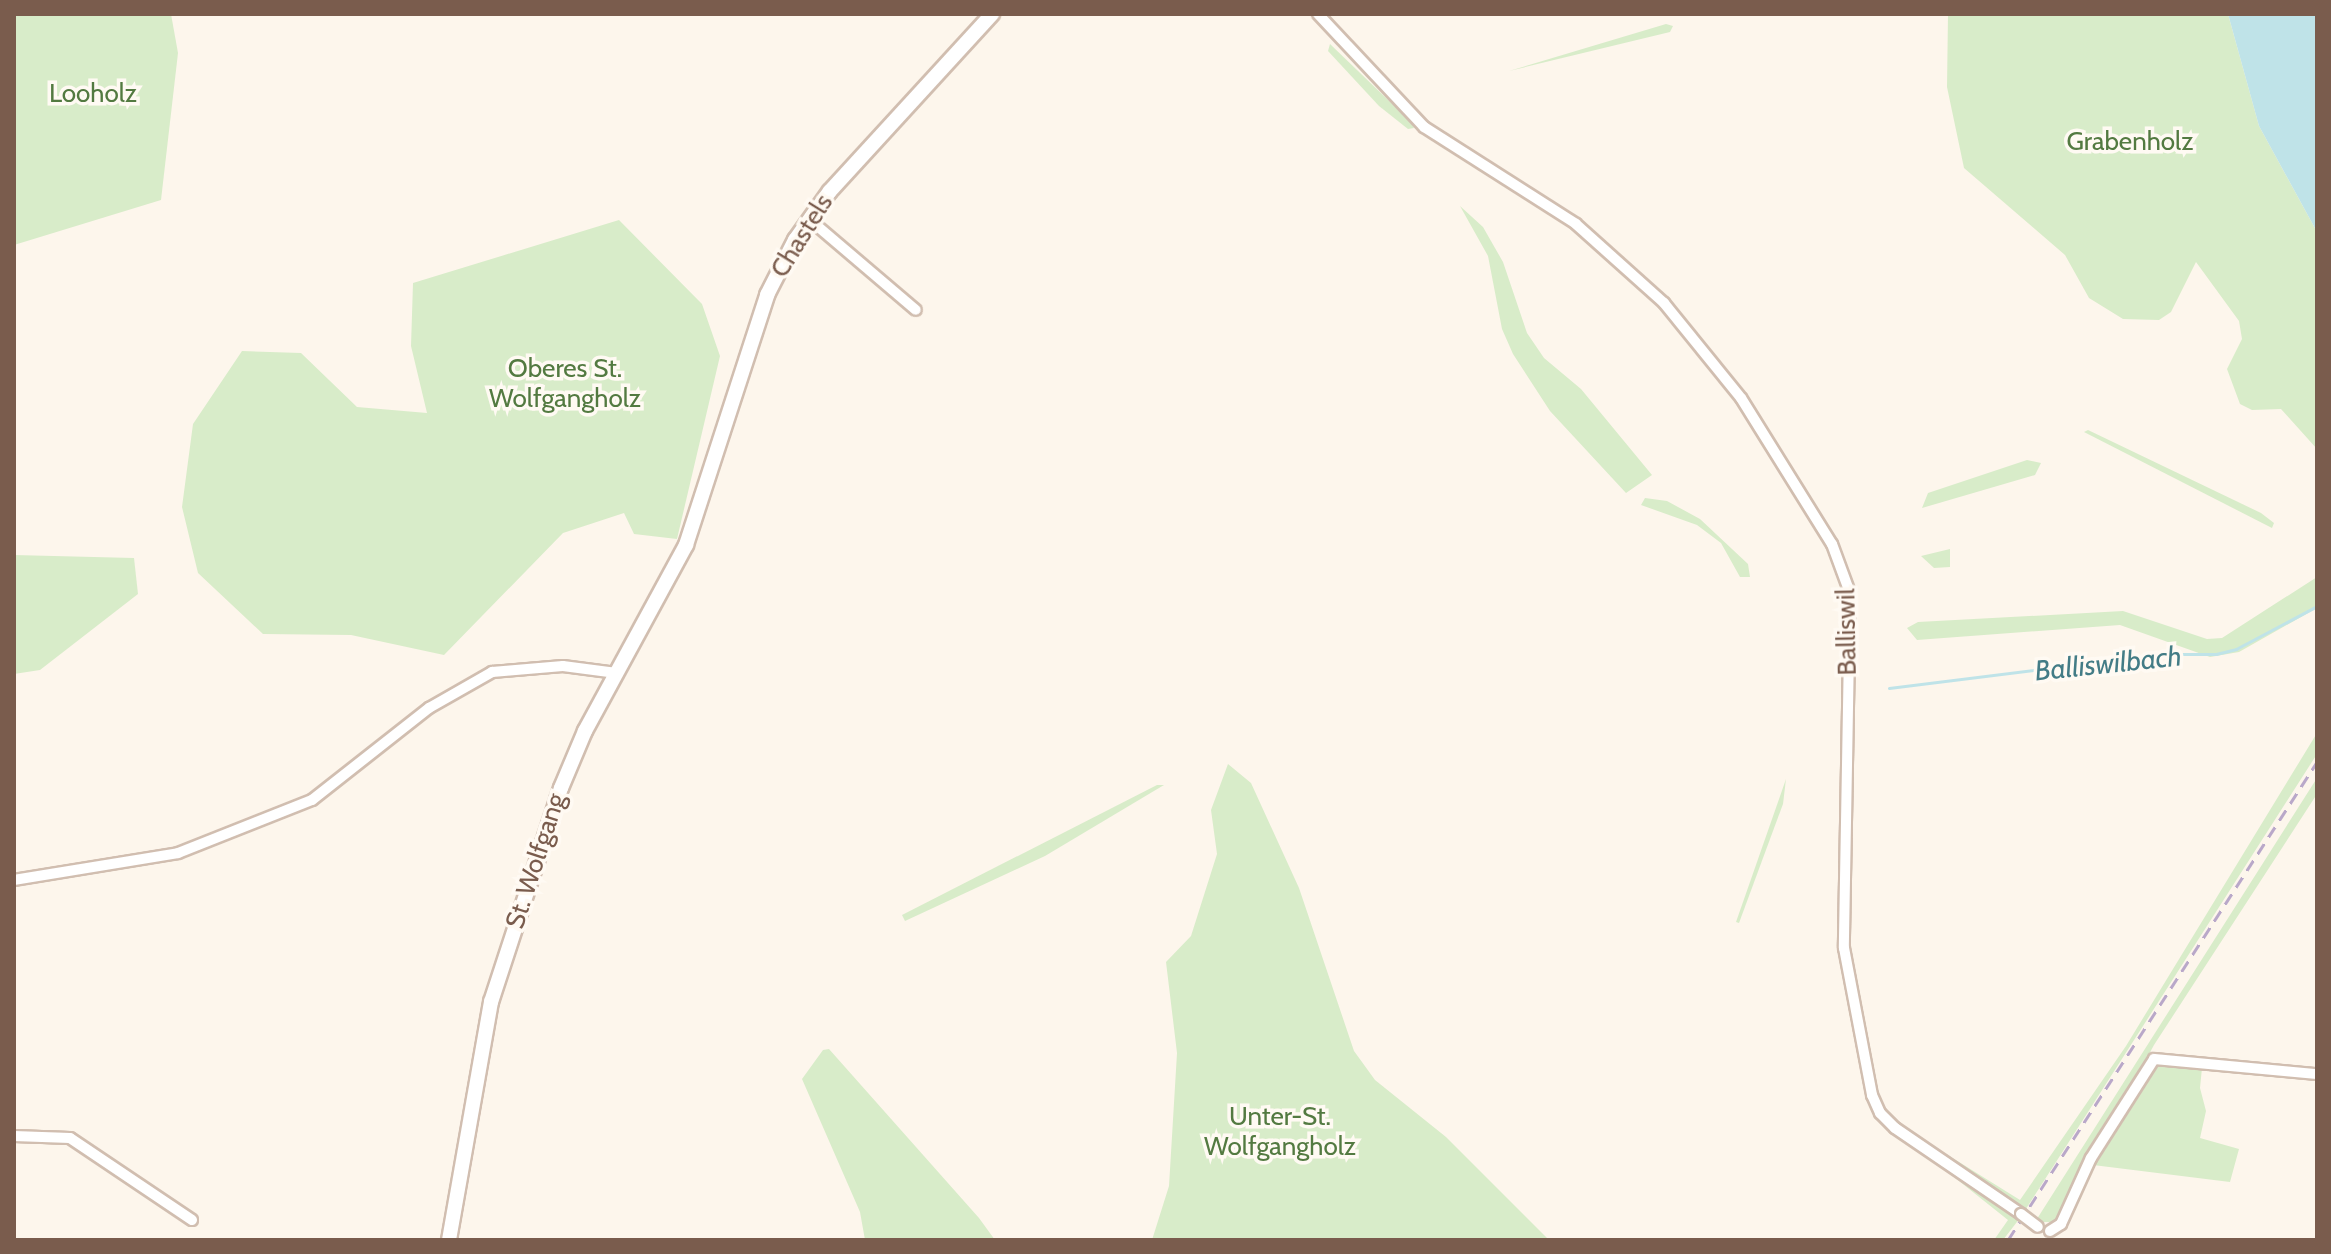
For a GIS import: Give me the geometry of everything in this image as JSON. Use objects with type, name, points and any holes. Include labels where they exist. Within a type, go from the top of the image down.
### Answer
[{"type":"main road","name":"Chastels","points":[[699,509],[761,308],[809,219],[992,14]]},
{"type":"main road","name":"St. Wolfgang","points":[[449,1240],[491,1002],[561,788],[617,673],[675,568],[699,509]]},
{"type":"street","name":"Balliswil","points":[[1318,14],[1407,112],[1445,144],[1513,180],[1576,224],[1664,303],[1741,398],[1832,544],[1850,593],[1844,948],[1872,1095],[1895,1128],[2049,1236]]},
{"type":"street","points":[[809,219],[916,310]]},
{"type":"street","points":[[475,671],[563,666],[617,673]]},
{"type":"street","points":[[14,880],[178,853],[312,800],[429,708],[492,672]]},
{"type":"street","points":[[2049,1236],[2061,1224],[2091,1158],[2154,1059],[2317,1074]]},
{"type":"street","points":[[14,1136],[70,1138],[192,1220]]},
{"type":"green space","name":"Looholz","points":[[14,14],[171,14],[178,53],[161,200],[14,245]]},
{"type":"green space","name":"Grabenholz","points":[[1948,14],[2228,14],[2259,126],[2317,232],[2317,449],[2281,409],[2252,410],[2240,404],[2227,369],[2242,339],[2239,321],[2196,262],[2171,312],[2159,320],[2123,319],[2089,298],[2065,255],[1964,168],[1947,87]]},
{"type":"green space","points":[[1666,24],[1673,26],[1670,32],[1509,71]]},
{"type":"green space","points":[[1330,44],[1414,128],[1408,129],[1379,106],[1328,51]]},
{"type":"green space","points":[[1460,206],[1483,227],[1503,262],[1527,333],[1544,358],[1581,389],[1652,475],[1626,493],[1550,411],[1513,354],[1502,329],[1488,256]]},
{"type":"green space","name":"Oberes St. Wolfgangholz","points":[[619,220],[702,304],[720,356],[677,539],[634,534],[624,513],[563,533],[444,655],[351,635],[263,634],[198,573],[182,507],[193,424],[242,351],[301,353],[357,407],[427,413],[411,346],[413,283]]},
{"type":"green space","points":[[2088,430],[2261,513],[2274,523],[2272,528],[2084,432]]},
{"type":"green space","points":[[2027,460],[2041,463],[2035,475],[1922,508],[1928,493]]},
{"type":"green space","points":[[1645,498],[1667,501],[1700,519],[1748,564],[1750,577],[1740,577],[1721,543],[1697,525],[1641,505]]},
{"type":"green space","points":[[1950,549],[1950,567],[1934,568],[1921,556]]},
{"type":"green space","points":[[14,555],[134,558],[138,594],[40,670],[14,674]]},
{"type":"green space","points":[[2317,577],[2317,608],[2239,652],[2210,657],[2120,625],[1917,640],[1907,628],[1918,622],[2123,611],[2207,639],[2222,638]]},
{"type":"green space","points":[[2317,733],[2317,754],[2024,1212],[1890,1119],[2020,1200],[2126,1046]]},
{"type":"green space","name":"Unter-St. Wolfgangholz","points":[[1228,764],[1251,783],[1299,888],[1354,1051],[1375,1080],[1446,1137],[1549,1240],[1152,1240],[1169,1186],[1177,1053],[1166,962],[1191,936],[1217,854],[1211,810]]},
{"type":"green space","points":[[2317,778],[2317,794],[2154,1045],[2057,1222],[2035,1222]]},
{"type":"green space","points":[[1786,779],[1783,804],[1739,923],[1736,922]]},
{"type":"green space","points":[[1157,785],[1164,785],[1045,856],[905,921],[902,915]]},
{"type":"green space","points":[[829,1049],[995,1240],[865,1240],[860,1212],[802,1079],[823,1050]]},
{"type":"green space","points":[[2161,1062],[2202,1068],[2200,1088],[2206,1111],[2200,1138],[2239,1149],[2230,1182],[2093,1165],[2148,1072]]},
{"type":"green space","points":[[1905,1138],[2020,1218],[2003,1240],[1994,1240],[2008,1220]]},
{"type":"water","points":[[2228,14],[2317,14],[2317,232],[2259,126]]},
{"type":"waterway","name":"Balliswilbach","points":[[1889,688],[2161,654],[2216,654],[2236,649],[2317,606]]},
{"type":"railway","points":[[2008,1240],[2317,762]]}]
